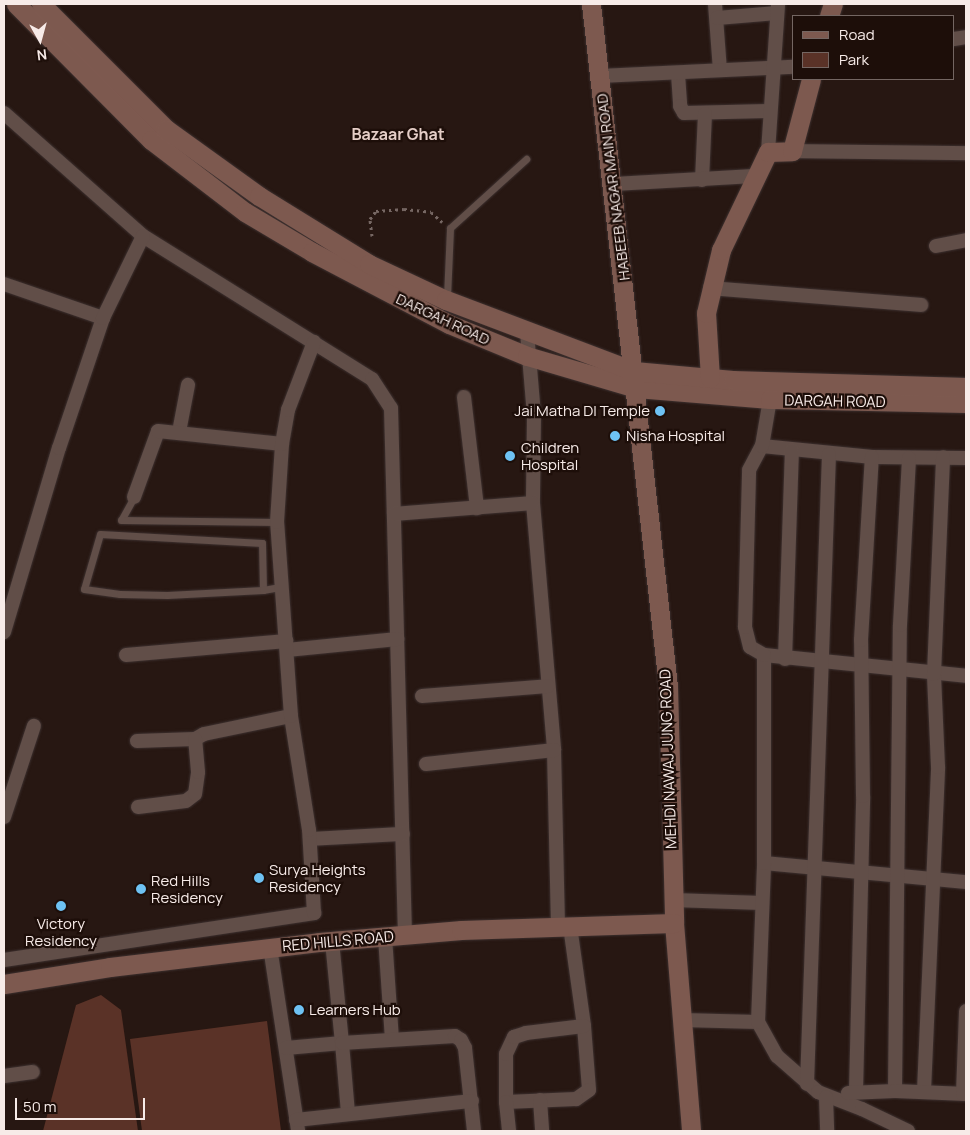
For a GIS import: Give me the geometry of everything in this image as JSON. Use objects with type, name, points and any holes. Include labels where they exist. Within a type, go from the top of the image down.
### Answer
[{"type":"main road","name":"DARGAH ROAD","points":[[16,4],[151,140],[245,212],[365,281],[449,324],[527,356],[635,379],[770,400],[966,403]]},
{"type":"main road","name":"DARGAH ROAD","points":[[42,4],[166,129],[259,196],[361,259],[446,300],[527,332],[635,379],[710,378],[966,387]]},
{"type":"main road","name":"HABEEB NAGAR MAIN ROAD","points":[[591,4],[614,184],[635,379]]},
{"type":"main road","points":[[710,378],[706,313],[710,288],[721,250],[754,176],[768,152],[792,151],[811,80]]},
{"type":"main road","name":"MEHDI NAWAJ JUNG ROAD","points":[[635,379],[668,686],[674,923],[691,1131]]},
{"type":"main road","name":"RED HILLS ROAD","points":[[4,984],[270,947],[332,941],[564,926],[674,923]]},
{"type":"street","points":[[714,4],[717,18],[720,70]]},
{"type":"street","points":[[717,18],[778,8],[768,111],[768,152]]},
{"type":"street","points":[[600,76],[678,74],[792,67]]},
{"type":"street","points":[[678,74],[680,106],[684,113],[768,111]]},
{"type":"street","points":[[4,113],[143,236],[372,379],[391,408],[405,935]]},
{"type":"street","points":[[702,180],[705,114]]},
{"type":"street","points":[[792,151],[966,152]]},
{"type":"street","points":[[614,184],[754,176]]},
{"type":"street","points":[[4,632],[103,318],[143,236]]},
{"type":"street","points":[[936,246],[966,240]]},
{"type":"street","points":[[4,284],[103,318]]},
{"type":"street","points":[[710,288],[921,305]]},
{"type":"street","points":[[506,1102],[576,1099],[589,1090],[584,1026],[564,926],[554,750],[533,503],[534,416],[527,356],[527,332]]},
{"type":"street","points":[[4,960],[314,913],[310,839],[291,716],[287,645],[280,587],[277,522],[282,444],[288,410],[314,342]]},
{"type":"street","points":[[179,432],[188,385]]},
{"type":"street","points":[[464,398],[477,508]]},
{"type":"street","points":[[770,400],[762,446],[750,470],[746,627],[750,647],[764,655],[785,659],[966,676]]},
{"type":"street","points":[[134,498],[158,431],[282,444]]},
{"type":"street","points":[[762,446],[872,457],[966,458]]},
{"type":"street","points":[[785,659],[792,450]]},
{"type":"street","points":[[807,1084],[829,454]]},
{"type":"street","points":[[856,1091],[862,872],[861,666],[872,457]]},
{"type":"street","points":[[924,1091],[938,767],[934,674],[943,457]]},
{"type":"street","points":[[894,1090],[895,875],[900,802],[900,671],[909,458]]},
{"type":"street","points":[[394,514],[533,503]]},
{"type":"street","points":[[126,655],[398,639]]},
{"type":"street","points":[[764,655],[764,863],[758,1022],[777,1056],[807,1084],[892,1126],[908,1131]]},
{"type":"street","points":[[422,696],[548,686]]},
{"type":"street","points":[[136,741],[195,739],[204,734],[291,716]]},
{"type":"street","points":[[4,817],[34,726]]},
{"type":"street","points":[[138,807],[186,801],[195,794],[198,772],[195,739]]},
{"type":"street","points":[[426,764],[554,750]]},
{"type":"street","points":[[310,839],[403,834]]},
{"type":"street","points":[[764,863],[815,866],[966,882]]},
{"type":"street","points":[[673,900],[762,903]]},
{"type":"street","points":[[385,937],[392,1039]]},
{"type":"street","points":[[332,941],[348,1113]]},
{"type":"street","points":[[270,947],[297,1126],[348,1113],[472,1101]]},
{"type":"street","points":[[831,1097],[856,1091],[894,1090],[965,1094],[966,1011]]},
{"type":"street","points":[[682,1020],[758,1022]]},
{"type":"street","points":[[509,1131],[506,1102],[506,1054],[514,1038],[526,1032],[584,1026]]},
{"type":"street","points":[[286,1048],[455,1036],[461,1040],[472,1101],[474,1131]]},
{"type":"street","points":[[4,1076],[33,1072]]},
{"type":"street","points":[[827,1131],[831,1097]]},
{"type":"street","points":[[540,1100],[542,1131]]},
{"type":"lane","points":[[446,300],[450,228],[526,159]]},
{"type":"lane","points":[[134,498],[120,520],[277,522]]},
{"type":"lane","points":[[263,590],[262,543],[100,534],[84,590],[158,595],[263,590],[280,587]]},
{"type":"path","points":[[372,236],[370,219],[376,211],[404,208],[431,212],[450,228]]},
{"type":"green space","points":[[101,995],[121,1010],[138,1131],[43,1131],[76,1005]]},
{"type":"green space","points":[[267,1021],[281,1131],[142,1131],[130,1039]]},
{"type":"place","name":"Jai Matha DI Temple","points":[[660,411]]},
{"type":"place","name":"Nisha Hospital","points":[[615,436]]},
{"type":"place","name":"Children Hospital","points":[[510,456]]},
{"type":"place","name":"Surya Heights Residency","points":[[259,878]]},
{"type":"place","name":"Red Hills Residency","points":[[141,889]]},
{"type":"place","name":"Victory Residency","points":[[61,906]]},
{"type":"place","name":"Learners Hub","points":[[299,1010]]},
{"type":"district","name":"Bazaar Ghat","points":[[398,134]]}]
